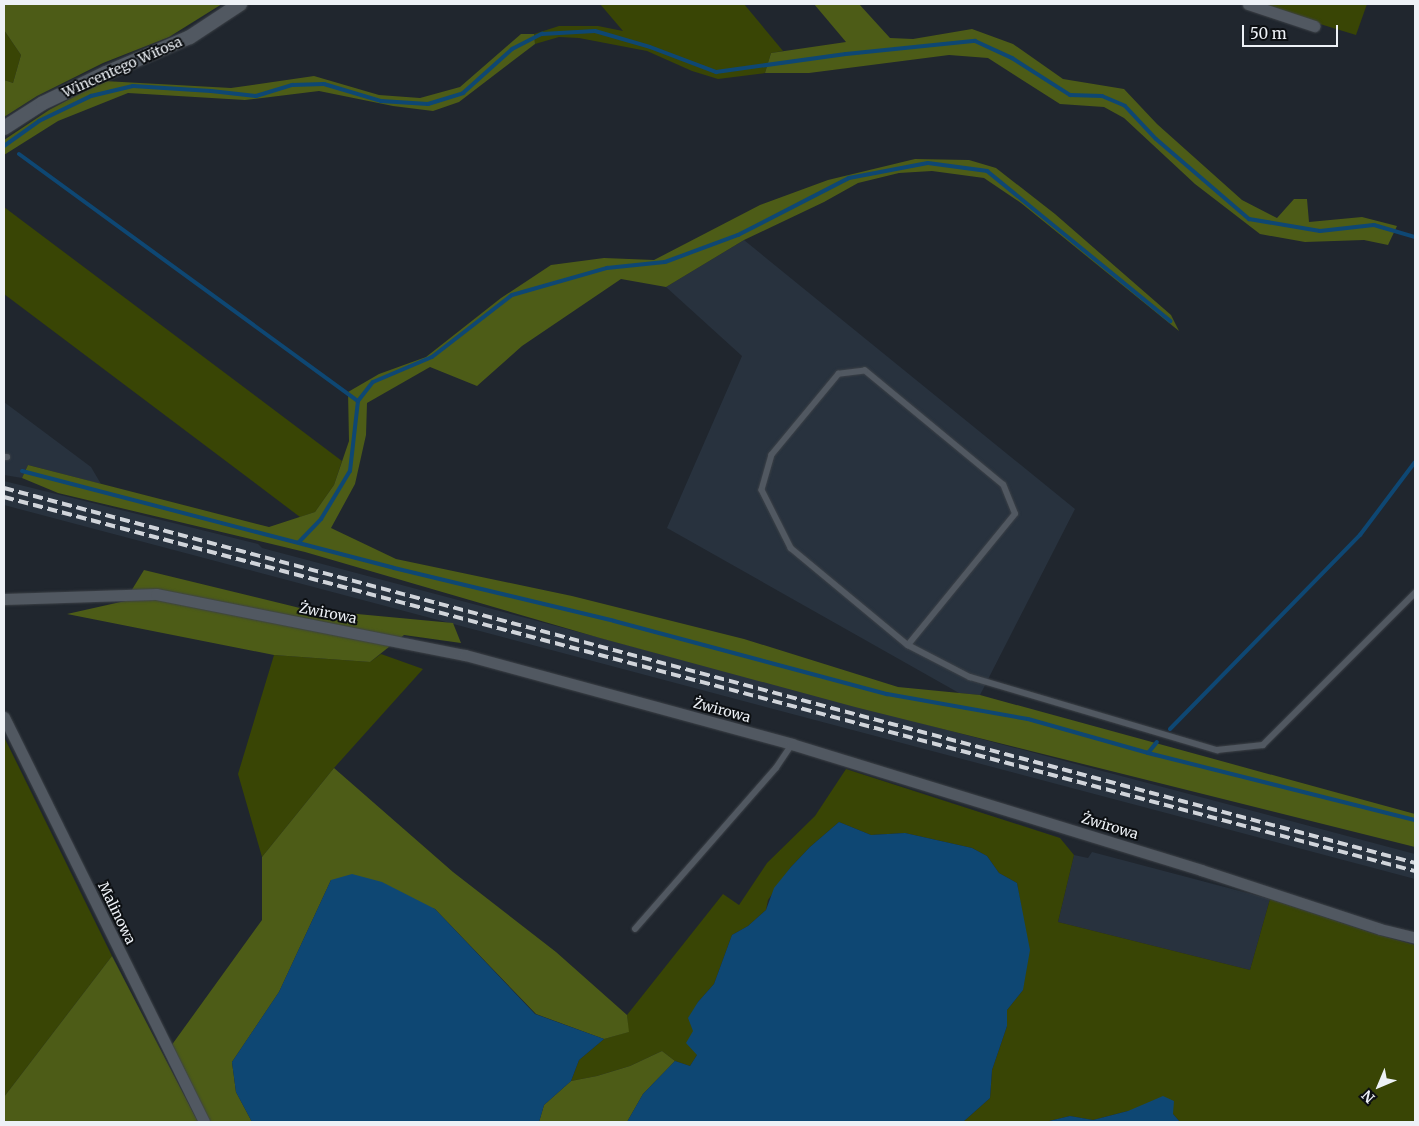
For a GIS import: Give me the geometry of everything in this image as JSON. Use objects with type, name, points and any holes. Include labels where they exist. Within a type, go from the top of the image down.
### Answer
[{"type":"street","name":"Wincentego Witosa","points":[[4,128],[52,98],[190,37],[240,4]]},
{"type":"street","points":[[1248,4],[1314,26]]},
{"type":"street","name":"Żwirowa","points":[[4,599],[156,594],[465,655],[792,744],[1201,870],[1380,929],[1415,938]]},
{"type":"street","name":"Malinowa","points":[[4,717],[204,1122]]},
{"type":"lane","points":[[908,646],[1015,514],[1003,485],[865,371],[839,374],[772,455],[762,490],[791,548],[908,646],[970,677],[1217,750],[1263,746],[1415,593]]},
{"type":"lane","points":[[635,929],[776,768],[792,744]]},
{"type":"shaded area","points":[[744,240],[1075,509],[980,695],[959,693],[667,528],[742,356],[666,287]]},
{"type":"shaded area","points":[[4,402],[91,467],[101,484],[28,465],[22,478],[4,475]]},
{"type":"shaded area","points":[[4,481],[258,544],[262,548],[1415,854],[1415,879],[4,505]]},
{"type":"shaded area","points":[[1092,852],[1270,899],[1250,970],[1058,922],[1074,855],[1088,858]]},
{"type":"green space","points":[[4,4],[222,4],[169,37],[103,63],[37,96],[4,117],[4,80],[13,83],[21,55],[4,30]]},
{"type":"green space","points":[[600,4],[744,4],[783,51],[771,53],[765,73],[718,79],[692,71],[647,51],[579,38],[559,37],[535,44],[534,34],[559,26],[598,26],[623,31]]},
{"type":"green space","points":[[814,4],[859,4],[890,38],[913,39],[972,29],[1013,44],[1063,79],[1124,89],[1157,124],[1242,200],[1277,218],[1294,199],[1307,199],[1309,222],[1362,217],[1397,226],[1388,245],[1364,240],[1305,242],[1260,234],[1195,184],[1124,118],[1104,107],[1060,104],[988,58],[949,55],[809,73],[765,73],[771,53],[846,42]]},
{"type":"green space","points":[[1254,4],[1367,4],[1356,35]]},
{"type":"green space","points":[[4,30],[21,55],[13,83],[4,80]]},
{"type":"green space","points":[[521,34],[534,34],[535,44],[459,102],[433,111],[393,106],[319,91],[245,100],[128,93],[58,121],[4,155],[4,140],[49,110],[104,81],[231,88],[314,76],[379,95],[420,98],[460,87]]},
{"type":"green space","points":[[915,159],[969,160],[996,168],[1055,214],[1171,315],[1179,331],[1021,203],[984,178],[932,171],[899,173],[858,183],[824,202],[744,240],[666,287],[621,279],[522,346],[477,386],[430,367],[367,403],[366,435],[355,484],[331,528],[396,559],[572,596],[744,639],[898,687],[980,695],[1415,814],[1415,847],[855,707],[600,638],[305,552],[58,493],[22,478],[28,465],[269,527],[315,512],[334,485],[349,441],[348,392],[379,374],[426,357],[501,298],[551,265],[604,258],[654,260],[760,205],[828,180]]},
{"type":"green space","points":[[4,207],[342,461],[334,485],[315,512],[300,517],[4,294]]},
{"type":"green space","points":[[144,570],[304,609],[453,623],[461,643],[404,635],[370,662],[274,655],[67,614],[125,601]]},
{"type":"green space","points":[[381,654],[423,669],[334,768],[262,857],[238,774],[274,655],[370,662]]},
{"type":"green space","points":[[4,737],[112,956],[4,1097]]},
{"type":"green space","points":[[334,768],[453,872],[556,952],[627,1015],[629,1032],[604,1039],[536,1014],[435,909],[331,880],[279,992],[232,1062],[236,1092],[252,1122],[209,1122],[171,1046],[262,920],[262,857]]},
{"type":"green space","points":[[846,769],[1060,838],[1074,855],[1058,922],[1250,970],[1270,899],[1375,934],[1415,945],[1415,1122],[1180,1122],[1173,1114],[1128,1111],[1093,1120],[1070,1116],[1045,1122],[963,1122],[990,1098],[992,1070],[1007,1026],[1007,1010],[1023,990],[1023,919],[1017,883],[999,873],[987,856],[972,848],[905,833],[871,835],[839,822],[810,847],[791,867],[768,900],[766,910],[748,926],[732,935],[714,984],[698,1002],[693,1031],[697,1055],[690,1066],[675,1061],[662,1051],[630,1066],[597,1076],[571,1081],[579,1060],[604,1039],[628,1032],[627,1015],[723,894],[739,905],[767,863],[815,816]]},
{"type":"green space","points":[[112,956],[198,1122],[4,1122],[4,1097]]},
{"type":"green space","points":[[662,1051],[675,1061],[643,1094],[627,1122],[539,1122],[544,1105],[571,1081],[597,1076],[630,1066]]},
{"type":"water","points":[[839,822],[871,835],[905,833],[972,848],[987,856],[999,873],[1017,883],[1030,950],[1023,990],[1007,1010],[1007,1026],[992,1070],[990,1098],[963,1122],[627,1122],[643,1094],[675,1061],[690,1066],[697,1055],[686,1043],[693,1031],[688,1018],[698,1002],[714,984],[732,935],[748,926],[766,910],[774,888],[791,867],[810,847]]},
{"type":"water","points":[[352,874],[382,882],[435,909],[535,1014],[604,1039],[579,1060],[571,1081],[544,1105],[539,1122],[252,1122],[236,1092],[232,1062],[279,992],[331,880]]},
{"type":"water","points":[[1163,1096],[1174,1101],[1173,1114],[1180,1122],[1045,1122],[1070,1116],[1093,1120],[1128,1111]]},
{"type":"waterway","points":[[4,146],[39,121],[91,96],[133,86],[256,96],[292,85],[324,84],[381,101],[428,104],[463,93],[512,49],[542,34],[595,31],[650,47],[716,72],[846,54],[975,41],[1012,58],[1070,95],[1102,96],[1125,106],[1156,139],[1249,219],[1320,231],[1374,225],[1415,237]]},
{"type":"waterway","points":[[19,154],[358,401]]},
{"type":"waterway","points":[[299,542],[321,519],[350,471],[358,401],[373,382],[432,357],[512,295],[607,268],[665,262],[738,235],[849,178],[928,163],[987,171],[1170,321]]},
{"type":"waterway","points":[[1170,729],[1360,535],[1415,462]]},
{"type":"waterway","points":[[22,471],[394,568],[614,621],[887,694],[1028,719],[1148,753],[1415,820]]},
{"type":"waterway","points":[[1148,753],[1157,742]]},
{"type":"railway","points":[[4,488],[1415,863]]},
{"type":"railway","points":[[4,497],[1415,871]]}]
